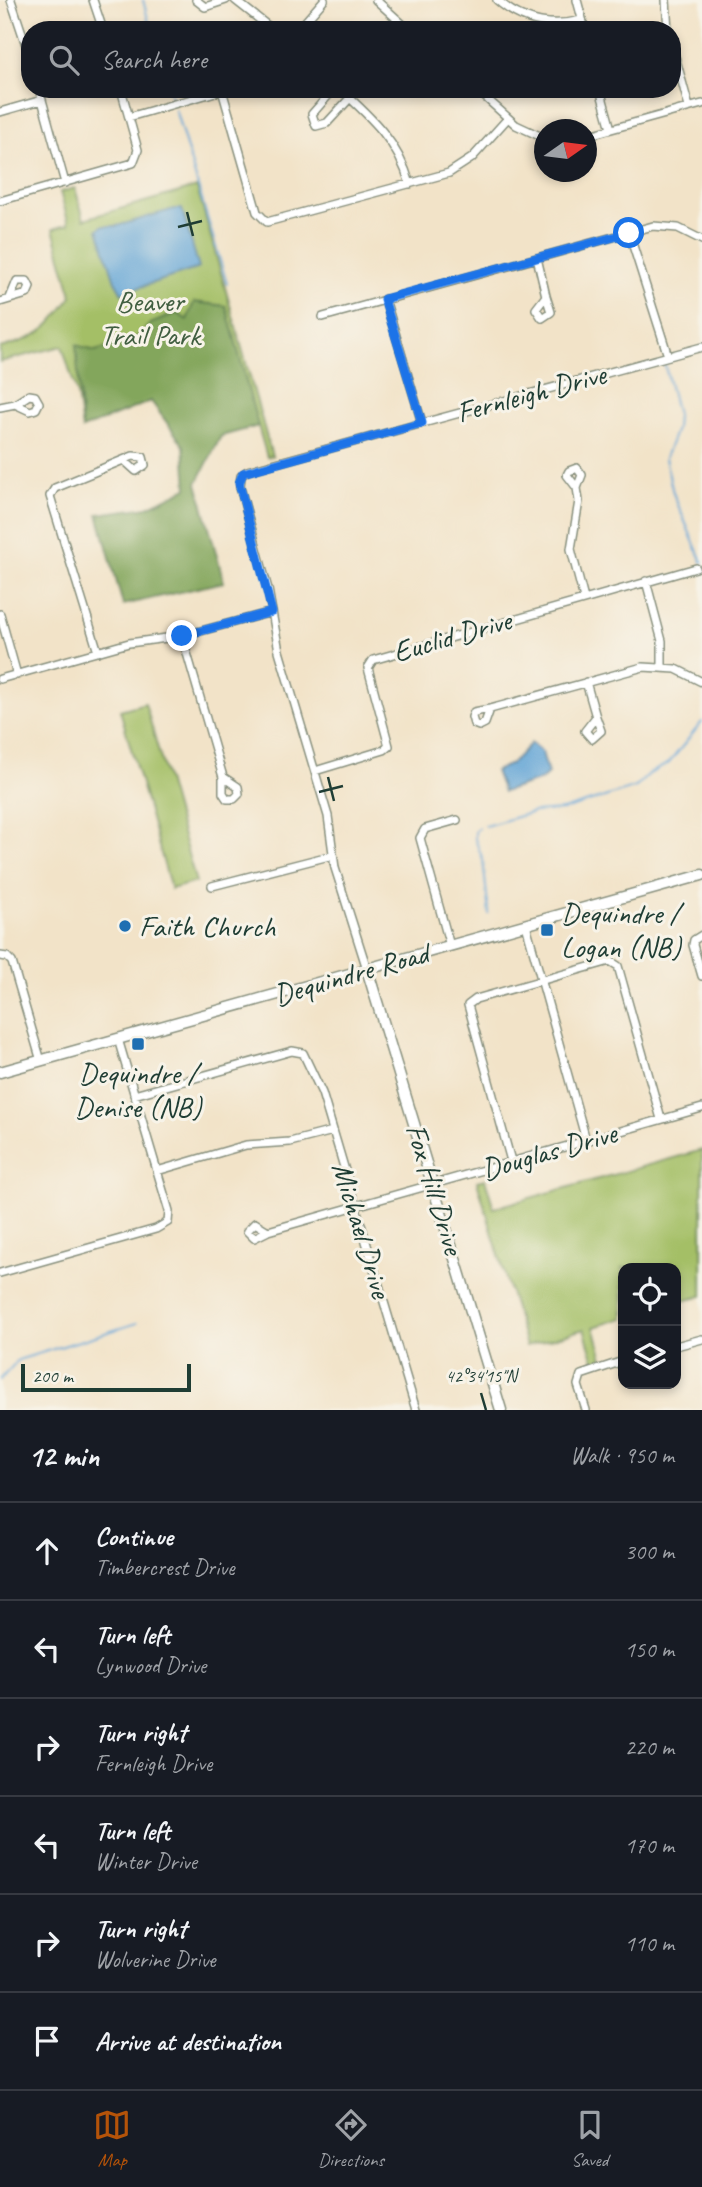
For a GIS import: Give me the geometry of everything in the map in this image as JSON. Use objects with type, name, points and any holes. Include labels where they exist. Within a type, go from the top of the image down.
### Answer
[{"type":"main road","name":"Dequindre Road","points":[[0,1072],[702,875]]},
{"type":"main road","name":"Fox Hill Drive","points":[[367,969],[501,1410]]},
{"type":"street","points":[[11,0],[21,30]]},
{"type":"street","points":[[93,0],[100,21]]},
{"type":"street","points":[[195,0],[205,7],[226,0]]},
{"type":"street","points":[[235,0],[261,21]]},
{"type":"street","points":[[306,21],[324,0]]},
{"type":"street","points":[[376,0],[399,21]]},
{"type":"street","points":[[497,0],[516,15],[535,21]]},
{"type":"street","points":[[577,0],[582,20],[578,21]]},
{"type":"street","points":[[666,0],[667,21]]},
{"type":"street","points":[[681,78],[689,107]]},
{"type":"street","points":[[0,201],[135,160],[138,150],[124,98]]},
{"type":"street","points":[[129,117],[196,98]]},
{"type":"street","points":[[226,98],[257,212],[263,220],[275,221],[410,184],[460,167],[508,118]]},
{"type":"street","points":[[326,98],[312,114],[316,125],[327,123],[350,98],[393,143],[410,184]]},
{"type":"street","points":[[486,98],[508,118],[534,134]]},
{"type":"street","points":[[602,98],[611,129]]},
{"type":"street","points":[[0,112],[42,100],[65,183]]},
{"type":"street","points":[[597,133],[702,104]]},
{"type":"street","points":[[323,317],[665,225],[685,230],[702,240]]},
{"type":"street","points":[[629,233],[668,356]]},
{"type":"street","points":[[537,258],[546,296]]},
{"type":"street","points":[[0,302],[10,298]]},
{"type":"street","points":[[384,299],[422,423]]},
{"type":"street","name":"Fernleigh Drive","points":[[272,612],[240,487],[241,476],[247,471],[702,346]]},
{"type":"street","points":[[0,407],[15,404]]},
{"type":"street","points":[[98,652],[50,496],[55,488],[126,462]]},
{"type":"street","points":[[577,488],[579,501],[571,549],[584,599]]},
{"type":"street","name":"Euclid Drive","points":[[314,771],[384,750],[389,746],[368,668],[373,660],[696,568]]},
{"type":"street","points":[[646,582],[662,641],[662,666]]},
{"type":"street","points":[[0,679],[140,641],[182,636],[272,612],[279,651],[329,823],[333,855],[367,969]]},
{"type":"street","points":[[0,614],[17,675]]},
{"type":"street","points":[[182,636],[223,777]]},
{"type":"street","points":[[490,709],[643,667],[662,666],[687,673],[702,681]]},
{"type":"street","points":[[586,682],[596,717]]},
{"type":"street","points":[[450,946],[420,838],[427,828],[457,820]]},
{"type":"street","points":[[212,886],[333,855]]},
{"type":"street","points":[[526,925],[586,1140]]},
{"type":"street","points":[[698,938],[702,976]]},
{"type":"street","points":[[0,956],[7,957],[12,962],[41,1061]]},
{"type":"street","points":[[511,1161],[469,1012],[469,1003],[542,980],[615,962],[661,1119]]},
{"type":"street","points":[[0,1273],[156,1229],[168,1222],[169,1211],[118,1040]]},
{"type":"street","name":"Michael Drive","points":[[134,1095],[292,1051],[303,1053],[317,1079],[416,1410]]},
{"type":"street","name":"Douglas Drive","points":[[268,1231],[433,1182],[702,1108]]},
{"type":"street","points":[[157,1171],[246,1145],[290,1142],[333,1131]]},
{"type":"street","points":[[681,1345],[702,1339]]},
{"type":"street","points":[[586,1410],[579,1385],[580,1377],[587,1371],[618,1362]]},
{"type":"green space","name":"Beaver Trail Park","points":[[197,187],[272,456],[267,457],[258,426],[221,436],[194,459],[151,401],[82,429],[77,394],[62,346],[0,362],[0,348],[42,331],[57,317],[72,296],[53,229],[69,224],[60,192],[75,188],[84,219]]},
{"type":"green space","points":[[194,302],[226,306],[258,426],[221,436],[197,483],[224,582],[123,605],[98,514],[148,507],[187,488],[184,446],[151,401],[82,429],[76,345],[95,351],[134,340],[150,324],[177,313],[187,320]]},
{"type":"green space","points":[[145,703],[196,882],[171,889],[120,710]]},
{"type":"green space","points":[[702,1150],[702,1296],[681,1302],[681,1263],[618,1263],[618,1320],[594,1327],[603,1358],[594,1361],[584,1329],[526,1346],[477,1181],[485,1179],[494,1208]]},
{"type":"water","points":[[182,209],[199,268],[122,293],[115,281],[98,229]]},
{"type":"water","points":[[531,743],[542,752],[548,774],[541,780],[503,792],[495,771],[511,764]]},
{"type":"waterway","points":[[143,0],[149,21]]},
{"type":"waterway","points":[[175,109],[227,284]]},
{"type":"waterway","points":[[664,362],[677,415],[676,429],[665,458],[673,493],[702,562]]},
{"type":"waterway","points":[[485,826],[534,812],[563,810],[636,787],[649,774],[669,763],[702,722]]},
{"type":"waterway","points":[[479,828],[475,831],[475,839],[483,860],[489,914]]},
{"type":"waterway","points":[[0,1380],[18,1360],[137,1323]]},
{"type":"place","name":"Faith Church","points":[[125,926]]},
{"type":"place","name":"Dequindre / Logan (NB)","points":[[547,930]]},
{"type":"place","name":"Dequindre / Denise (NB)","points":[[138,1044]]},
{"type":"route","points":[[182,636],[272,612],[239,483],[243,473],[422,423],[384,299],[629,233]]}]
